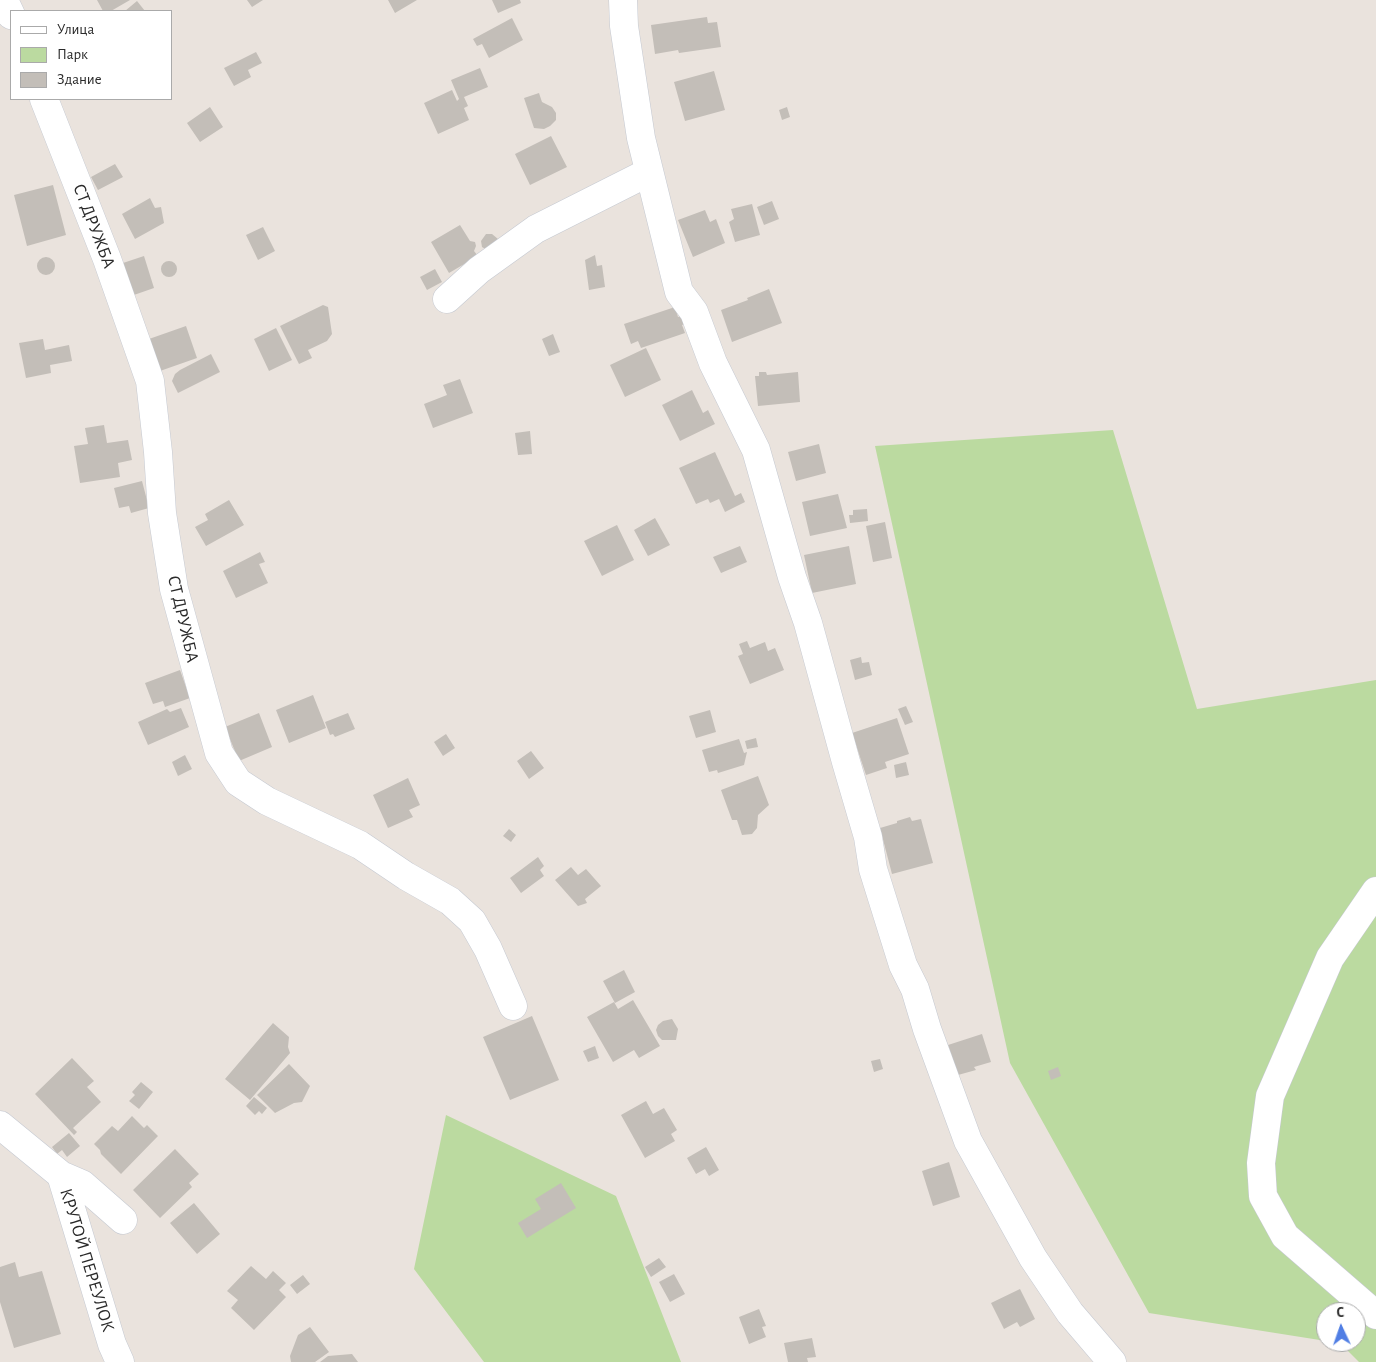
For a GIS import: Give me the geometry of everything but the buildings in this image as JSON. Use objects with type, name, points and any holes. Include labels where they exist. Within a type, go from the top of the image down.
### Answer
[{"type":"street","points":[[4,0],[10,13]]},
{"type":"street","points":[[623,0],[624,26],[641,138],[679,292],[694,312],[713,363],[756,450],[792,577],[808,622],[868,837],[873,869],[903,965],[915,989],[927,1030],[968,1141],[1033,1258],[1070,1313],[1112,1362]]},
{"type":"street","name":"СТ ДРУЖБА","points":[[44,100],[107,259],[150,381],[158,452],[162,513],[174,589],[219,753],[238,782],[267,801],[360,845],[406,876],[450,901],[472,921],[488,949],[514,1006]]},
{"type":"street","points":[[447,299],[479,270],[536,229],[650,172]]},
{"type":"street","points":[[1376,891],[1330,958],[1270,1096],[1262,1163],[1263,1196],[1286,1236],[1376,1315]]},
{"type":"street","name":"КРУТОЙ ПЕРЕУЛОК","points":[[0,1125],[61,1175],[112,1344],[120,1362]]},
{"type":"street","points":[[61,1175],[82,1184],[123,1220]]},
{"type":"green space","points":[[1113,430],[1197,709],[1376,680],[1376,1362],[1359,1362],[1349,1352],[1366,1352],[1366,1302],[1316,1302],[1316,1339],[1149,1313],[1010,1063],[875,446]]},
{"type":"green space","points":[[446,1115],[616,1196],[681,1362],[484,1362],[414,1269]]}]
